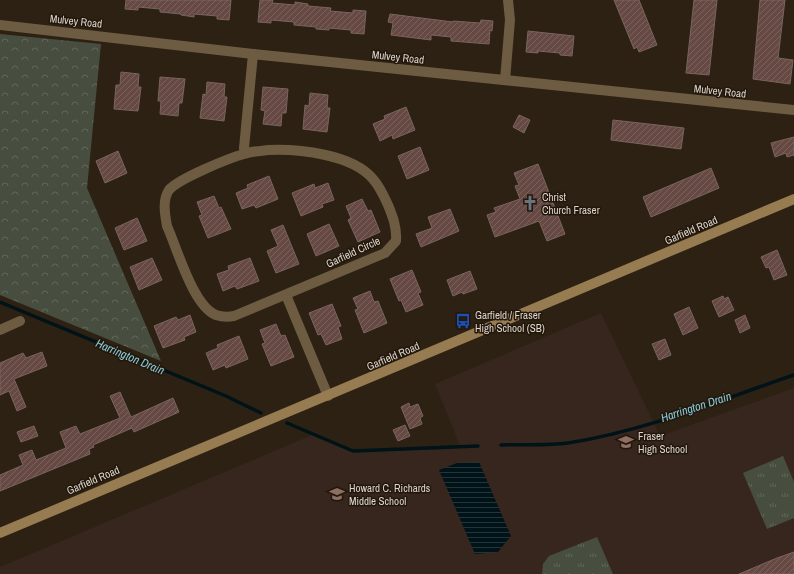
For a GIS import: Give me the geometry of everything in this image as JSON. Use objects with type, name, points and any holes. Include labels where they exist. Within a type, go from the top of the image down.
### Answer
[{"type":"main road","name":"Garfield Road","points":[[0,533],[794,199]]},
{"type":"street","points":[[505,80],[510,20],[508,0]]},
{"type":"street","name":"Mulvey Road","points":[[0,25],[253,54],[794,110]]},
{"type":"street","points":[[245,153],[244,148],[253,54]]},
{"type":"street","name":"Garfield Circle","points":[[287,149],[343,159],[372,178],[383,193],[395,223],[396,241],[385,253],[286,295],[234,316],[224,317],[215,314],[200,301],[167,226],[165,202],[167,195],[174,185],[245,153],[287,149]]},
{"type":"street","points":[[286,295],[328,396]]},
{"type":"street","points":[[0,330],[20,321]]},
{"type":"shaded area","points":[[601,313],[660,436],[794,388],[794,574],[0,574],[0,567],[312,435],[353,452],[461,448],[435,384]]},
{"type":"shaded area","points":[[479,462],[511,536],[498,552],[475,554],[439,470],[457,463]]},
{"type":"green space","points":[[0,34],[101,44],[87,188],[161,361],[0,295]]},
{"type":"green space","points":[[783,456],[794,482],[794,518],[767,529],[743,473]]},
{"type":"green space","points":[[597,537],[613,574],[542,574],[543,564],[549,556]]},
{"type":"building","points":[[126,0],[231,0],[229,20],[217,19],[217,16],[194,14],[194,17],[160,12],[160,9],[138,7],[138,10],[125,9]]},
{"type":"building","points":[[260,0],[273,0],[272,3],[295,5],[295,2],[308,4],[308,6],[331,8],[330,11],[353,13],[353,10],[366,11],[364,34],[351,33],[351,30],[329,28],[329,30],[316,29],[316,27],[294,25],[294,22],[271,20],[271,23],[258,22]]},
{"type":"building","points":[[614,0],[639,0],[657,45],[639,52],[637,47],[634,49]]},
{"type":"building","points":[[694,0],[717,0],[709,75],[686,73]]},
{"type":"building","points":[[760,0],[785,0],[778,58],[793,60],[790,84],[753,79]]},
{"type":"building","points":[[390,14],[453,22],[480,23],[481,20],[493,21],[492,31],[490,30],[489,44],[451,41],[451,37],[431,35],[431,40],[391,35],[393,23],[388,22]]},
{"type":"building","points":[[528,31],[574,36],[572,56],[560,55],[560,53],[538,51],[538,53],[526,52]]},
{"type":"building","points":[[121,72],[139,74],[138,87],[141,87],[138,111],[114,109],[116,85],[120,85]]},
{"type":"building","points":[[160,77],[185,79],[182,103],[179,103],[178,116],[160,114],[161,101],[158,101]]},
{"type":"building","points":[[207,82],[225,84],[224,97],[227,97],[224,121],[200,118],[203,94],[206,95]]},
{"type":"building","points":[[263,87],[288,89],[286,113],[282,113],[281,126],[263,124],[265,111],[261,110]]},
{"type":"building","points":[[310,93],[328,95],[327,108],[330,108],[327,132],[303,129],[305,105],[309,106]]},
{"type":"building","points":[[406,107],[415,130],[393,139],[392,135],[380,141],[373,124],[385,119],[384,116]]},
{"type":"building","points":[[519,115],[530,120],[524,133],[513,127]]},
{"type":"building","points":[[613,120],[684,128],[681,149],[611,140]]},
{"type":"building","points":[[794,137],[794,155],[787,157],[786,153],[775,157],[771,143]]},
{"type":"building","points":[[420,147],[429,170],[407,179],[398,156]]},
{"type":"building","points":[[118,151],[127,173],[105,183],[96,161]]},
{"type":"building","name":"Christ Church Fraser","points":[[538,164],[565,234],[547,241],[539,221],[495,237],[487,215],[496,212],[494,208],[520,199],[515,186],[519,185],[514,173]]},
{"type":"building","points":[[711,168],[719,188],[651,217],[643,197]]},
{"type":"building","points":[[269,176],[278,199],[256,208],[254,205],[242,209],[236,193],[248,188],[247,185]]},
{"type":"building","points":[[328,183],[334,200],[322,204],[323,207],[301,216],[292,193],[314,184],[315,188]]},
{"type":"building","points":[[214,196],[231,229],[208,238],[199,216],[202,215],[197,202]]},
{"type":"building","points":[[362,199],[368,211],[371,210],[380,232],[358,242],[348,220],[351,218],[346,206]]},
{"type":"building","points":[[450,209],[459,231],[421,247],[416,234],[432,228],[428,217]]},
{"type":"building","points":[[137,218],[147,241],[124,250],[115,228]]},
{"type":"building","points":[[329,224],[339,246],[316,256],[307,234]]},
{"type":"building","points":[[283,225],[299,264],[276,273],[267,251],[278,246],[271,230]]},
{"type":"building","points":[[777,250],[787,275],[774,280],[769,267],[766,268],[761,257]]},
{"type":"building","points":[[152,258],[162,280],[139,290],[130,267]]},
{"type":"building","points":[[250,258],[259,281],[237,289],[235,286],[223,291],[217,274],[229,270],[228,266]]},
{"type":"building","points":[[412,270],[421,292],[418,293],[423,305],[406,312],[401,300],[399,301],[390,279]]},
{"type":"building","points":[[470,271],[477,289],[463,294],[462,292],[453,296],[447,280]]},
{"type":"building","points":[[370,291],[374,302],[378,301],[387,323],[364,333],[355,310],[358,309],[353,298]]},
{"type":"building","points":[[723,296],[724,299],[728,297],[734,310],[719,317],[712,301]]},
{"type":"building","points":[[332,304],[341,326],[338,327],[342,339],[326,345],[321,334],[318,335],[309,313]]},
{"type":"building","points":[[689,307],[698,328],[683,335],[674,314]]},
{"type":"building","points":[[190,315],[196,332],[184,337],[185,340],[163,348],[154,326],[176,317],[178,320]]},
{"type":"building","points":[[745,315],[750,328],[740,333],[735,320]]},
{"type":"building","points":[[276,324],[281,336],[285,335],[294,357],[271,366],[262,344],[265,343],[260,330]]},
{"type":"building","points":[[239,336],[248,359],[226,368],[225,365],[213,370],[206,353],[218,348],[217,345]]},
{"type":"building","points":[[665,339],[671,355],[659,360],[652,344]]},
{"type":"building","points":[[42,352],[47,366],[14,379],[26,407],[17,411],[9,391],[0,395],[0,363],[23,353],[26,358]]},
{"type":"building","points":[[120,392],[131,417],[173,398],[179,412],[134,432],[132,428],[93,445],[94,447],[89,449],[90,454],[0,491],[0,475],[23,465],[19,455],[32,450],[36,460],[66,448],[60,432],[76,426],[80,434],[120,418],[110,396]]},
{"type":"building","points":[[409,403],[410,407],[418,404],[423,416],[420,418],[422,424],[410,429],[401,407]]},
{"type":"building","points":[[405,425],[410,436],[398,441],[393,430]]},
{"type":"building","points":[[34,426],[38,436],[21,442],[17,432]]},
{"type":"building","points":[[794,552],[794,574],[739,574],[777,558]]},
{"type":"waterway","name":"Harrington Drain","points":[[0,302],[226,396],[261,413]]},
{"type":"waterway","name":"Harrington Drain","points":[[501,445],[568,443],[597,438],[654,423],[794,375]]},
{"type":"waterway","name":"Harrington Drain","points":[[287,423],[353,451],[478,446]]},
{"type":"place","name":"Christ Church Fraser","points":[[530,203]]},
{"type":"place","name":"Garfield / Fraser High School (SB)","points":[[463,321]]},
{"type":"place","name":"Fraser High School","points":[[626,442]]},
{"type":"place","name":"Howard C. Richards Middle School","points":[[337,494]]}]
